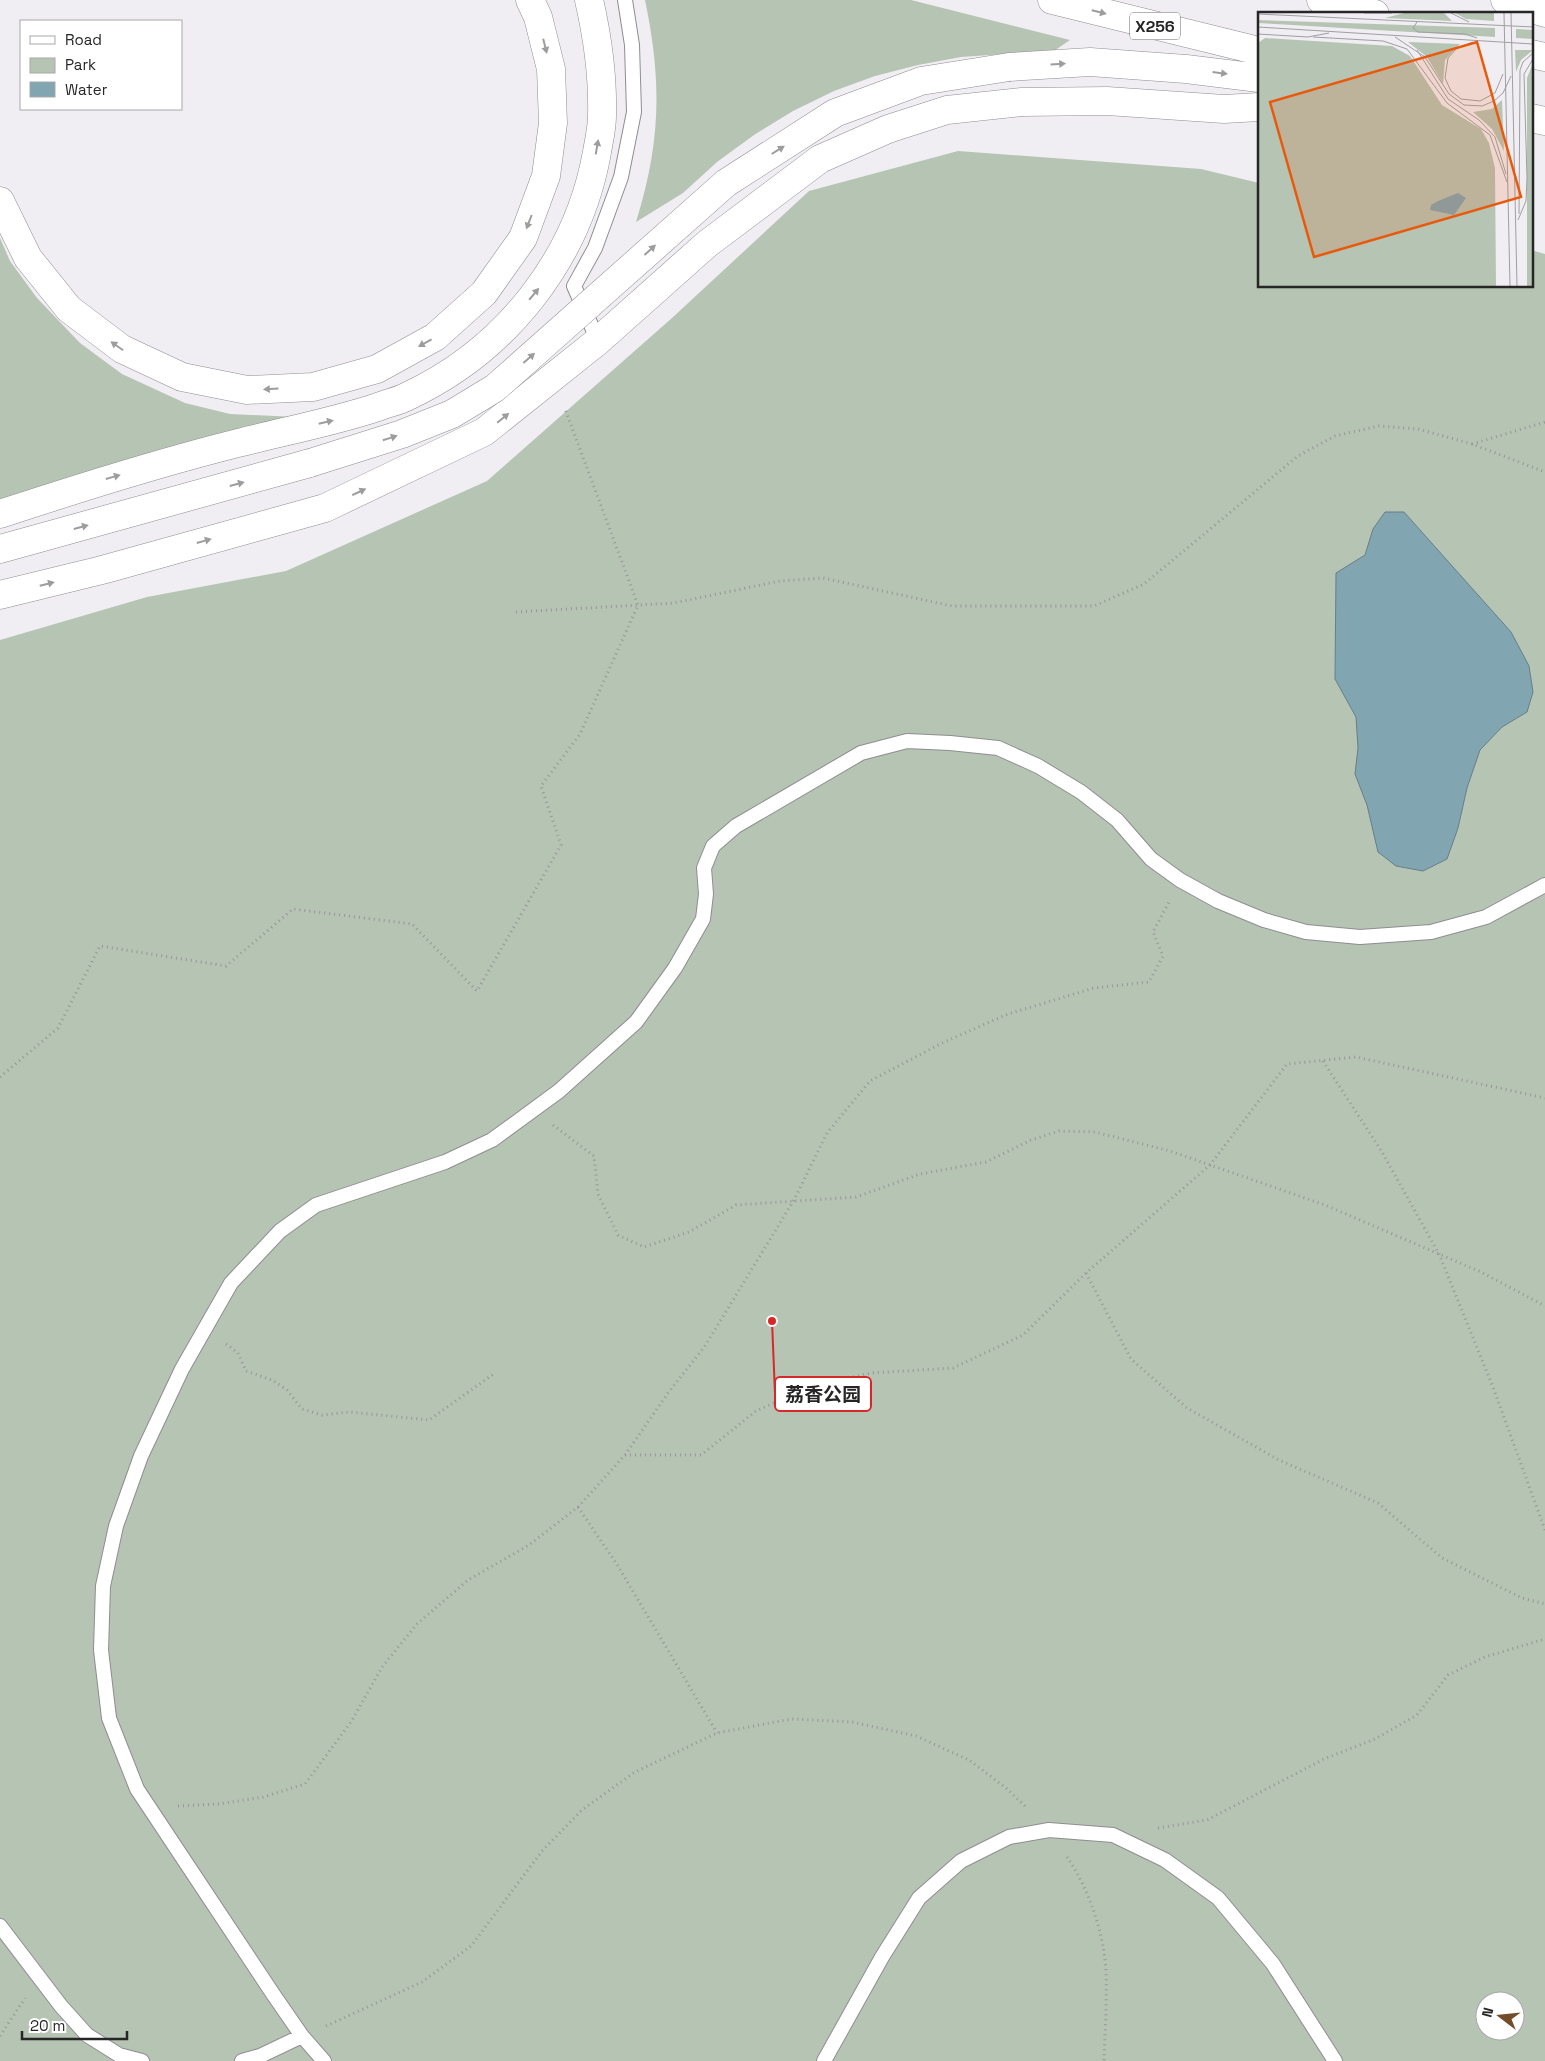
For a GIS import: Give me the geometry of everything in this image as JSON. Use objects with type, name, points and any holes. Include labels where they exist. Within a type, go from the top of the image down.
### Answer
[{"type":"main road","points":[[0,201],[28,258],[69,309],[122,349],[182,377],[247,390],[313,387],[377,369],[435,337],[484,293],[523,238],[546,176],[553,123],[550,69],[538,17],[530,0]]},
{"type":"main road","points":[[0,514],[96,482],[210,450],[351,416],[407,397],[459,368],[504,330],[543,284],[572,233],[592,177],[602,119],[601,59],[589,0]]},
{"type":"main road","name":"X256","points":[[1052,0],[1258,51]]},
{"type":"main road","points":[[1321,0],[1367,12]]},
{"type":"main road","points":[[1505,0],[1545,13]]},
{"type":"main road","points":[[1532,54],[1545,57]]},
{"type":"main road","points":[[0,549],[310,464],[402,434],[452,414],[495,388],[726,183],[835,114],[921,81],[1009,67],[1090,62],[1186,69],[1258,78]]},
{"type":"main road","points":[[0,595],[102,570],[325,508],[484,432],[598,341],[708,244],[820,159],[888,128],[948,110],[1022,102],[1107,101],[1224,109],[1258,108]]},
{"type":"main road","points":[[1532,118],[1545,121]]},
{"type":"lane","points":[[598,341],[574,286],[595,248],[621,177],[634,112],[632,45],[625,0]]},
{"type":"lane","points":[[324,2061],[302,2036],[137,1789],[109,1718],[101,1650],[103,1586],[116,1526],[141,1456],[182,1368],[231,1283],[280,1231],[316,1205],[445,1162],[492,1140],[559,1091],[636,1022],[675,968],[703,919],[706,894],[704,868],[713,846],[736,826],[861,753],[907,741],[998,748],[1038,766],[1081,792],[1117,820],[1151,859],[1180,880],[1218,901],[1264,920],[1306,932],[1360,937],[1431,932],[1486,917],[1545,885]]},
{"type":"lane","points":[[824,2061],[882,1958],[919,1898],[961,1861],[1010,1837],[1049,1830],[1114,1835],[1165,1860],[1218,1898],[1273,1964],[1335,2061]]},
{"type":"lane","points":[[0,1926],[87,2036],[119,2055],[142,2061]]},
{"type":"lane","points":[[242,2061],[260,2056],[302,2036]]},
{"type":"path","points":[[0,1077],[58,1028],[100,946],[226,966],[293,909],[412,924],[477,991],[561,846],[541,786],[580,734],[638,605],[566,412],[551,379]]},
{"type":"path","points":[[1472,444],[1545,422]]},
{"type":"path","points":[[516,612],[674,603],[780,581],[823,578],[952,606],[1094,606],[1144,584],[1298,456],[1335,436],[1379,426],[1418,429],[1472,444],[1545,472]]},
{"type":"path","points":[[150,1808],[219,1804],[263,1797],[305,1784],[351,1722],[382,1667],[417,1624],[468,1580],[529,1545],[578,1507],[625,1455],[668,1393],[705,1346],[794,1200],[827,1133],[870,1082],[942,1043],[1008,1014],[1094,988],[1149,982],[1163,956],[1153,932],[1180,880]]},
{"type":"path","points":[[625,1455],[701,1456],[756,1411],[809,1387],[871,1373],[953,1368],[1023,1335],[1086,1273],[1210,1165],[1288,1064],[1356,1057],[1545,1098]]},
{"type":"path","points":[[1323,1061],[1382,1152],[1439,1254],[1493,1387],[1545,1530]]},
{"type":"path","points":[[532,1111],[594,1156],[598,1194],[618,1235],[644,1247],[689,1232],[736,1205],[856,1197],[920,1174],[986,1162],[1031,1140],[1059,1131],[1095,1132],[1170,1151],[1325,1204],[1481,1272],[1545,1306]]},
{"type":"path","points":[[1086,1273],[1131,1360],[1187,1408],[1279,1460],[1378,1503],[1442,1558],[1522,1598],[1545,1604]]},
{"type":"path","points":[[205,1328],[238,1353],[246,1371],[272,1380],[288,1390],[302,1409],[322,1415],[350,1412],[429,1420],[495,1373]]},
{"type":"path","points":[[578,1507],[618,1566],[717,1734]]},
{"type":"path","points":[[1114,1835],[1207,1820],[1324,1760],[1375,1739],[1417,1715],[1448,1675],[1485,1657],[1545,1639]]},
{"type":"path","points":[[302,2036],[422,1982],[471,1946],[542,1851],[582,1810],[635,1772],[717,1734],[791,1719],[852,1722],[916,1736],[968,1760],[1006,1788],[1049,1830],[1081,1877],[1098,1927],[1106,1972],[1104,2061]]},
{"type":"path","points":[[0,2036],[39,1977]]},
{"type":"green space","points":[[645,0],[911,0],[1070,40],[1048,55],[1004,54],[961,57],[875,76],[834,91],[793,111],[754,135],[717,162],[683,193],[636,222],[650,165],[656,111],[654,58]]},
{"type":"green space","points":[[958,151],[1201,169],[1258,183],[1258,288],[1532,288],[1532,250],[1545,254],[1545,2061],[0,2061],[0,640],[147,597],[286,571],[487,481],[672,318],[809,191]]},
{"type":"green space","points":[[0,238],[10,261],[37,298],[80,343],[122,374],[185,403],[230,414],[296,417],[0,499]]},
{"type":"water","points":[[1385,512],[1404,512],[1511,632],[1529,666],[1533,692],[1527,712],[1502,727],[1480,750],[1467,788],[1458,828],[1447,859],[1423,871],[1396,866],[1378,852],[1367,805],[1355,774],[1358,748],[1356,717],[1335,679],[1336,573],[1365,555],[1373,529]]},
{"type":"place","name":"荔香公园","points":[[772,1321]]}]
